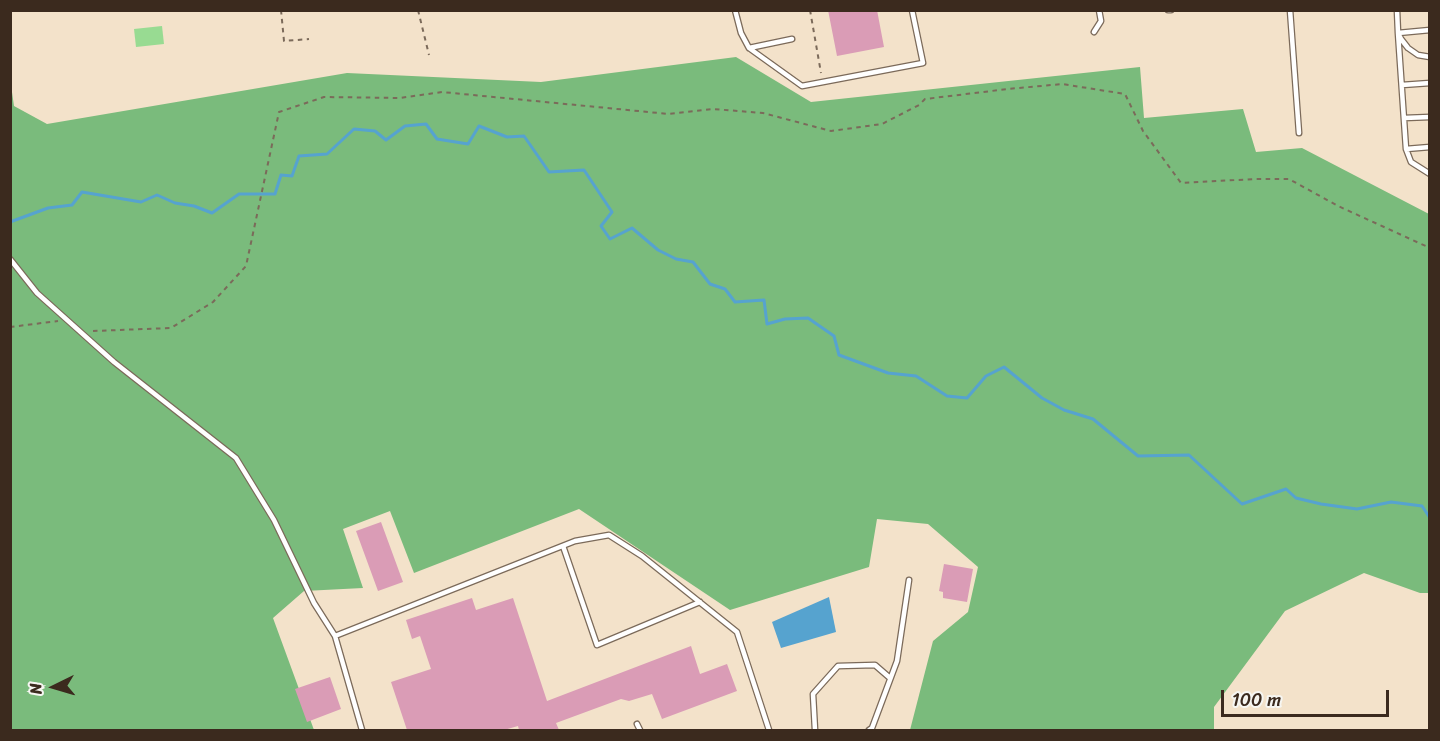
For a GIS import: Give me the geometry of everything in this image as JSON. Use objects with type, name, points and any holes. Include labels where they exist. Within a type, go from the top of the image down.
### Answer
[{"type":"lane","points":[[735,10],[741,33],[749,48],[802,86],[922,63],[912,10]]},
{"type":"lane","points":[[1094,32],[1101,21],[1099,10]]},
{"type":"lane","points":[[1290,10],[1299,133]]},
{"type":"lane","points":[[1397,10],[1406,149],[1411,162],[1430,174]]},
{"type":"lane","points":[[1398,33],[1430,30]]},
{"type":"lane","points":[[1398,33],[1408,48],[1418,55],[1430,57]]},
{"type":"lane","points":[[749,48],[792,39]]},
{"type":"lane","points":[[1402,85],[1430,83]]},
{"type":"lane","points":[[1404,118],[1430,117]]},
{"type":"lane","points":[[1406,149],[1430,147]]},
{"type":"lane","points":[[10,259],[37,293],[114,362],[236,459],[274,520],[314,603],[335,636],[362,730]]},
{"type":"lane","points":[[335,636],[576,541],[609,535],[642,556],[737,632],[769,730]]},
{"type":"lane","points":[[563,546],[597,645],[700,602]]},
{"type":"lane","points":[[869,730],[872,728],[897,661],[909,580]]},
{"type":"lane","points":[[815,730],[813,694],[838,666],[875,665],[890,678]]},
{"type":"lane","points":[[637,724],[640,730]]},
{"type":"path","points":[[281,10],[284,41],[309,39]]},
{"type":"path","points":[[418,10],[429,55]]},
{"type":"path","points":[[810,10],[821,73]]},
{"type":"path","points":[[92,331],[171,328],[213,302],[246,266],[279,112],[324,97],[400,98],[442,92],[669,114],[713,109],[763,113],[831,131],[882,123],[920,105],[925,99],[1062,84],[1125,94],[1143,131],[1181,183],[1289,179],[1338,206],[1430,248]]},
{"type":"path","points":[[10,327],[67,320]]},
{"type":"green space","points":[[162,26],[164,44],[136,47],[134,29]]},
{"type":"green space","points":[[736,57],[811,102],[1140,67],[1144,118],[1243,109],[1256,152],[1302,148],[1429,214],[1429,593],[1420,593],[1364,573],[1285,611],[1214,707],[1214,730],[910,730],[933,641],[968,612],[978,567],[928,524],[877,519],[869,567],[730,610],[579,509],[414,573],[390,511],[343,529],[363,588],[304,591],[273,618],[314,730],[11,730],[10,78],[14,106],[47,124],[347,73],[541,82]]},
{"type":"water","points":[[829,597],[836,632],[781,648],[772,622]]},
{"type":"building","points":[[828,10],[877,10],[884,47],[837,56]]},
{"type":"building","points":[[381,522],[403,582],[378,591],[356,531]]},
{"type":"building","points":[[944,564],[973,569],[967,602],[943,598],[943,592],[939,591]]},
{"type":"building","points":[[472,598],[476,610],[513,598],[547,701],[691,646],[700,674],[727,664],[737,691],[662,719],[652,694],[629,701],[621,699],[556,723],[559,730],[519,730],[518,726],[504,730],[407,730],[391,682],[431,669],[420,636],[412,639],[406,620]]},
{"type":"building","points":[[330,677],[341,709],[307,722],[295,689]]},
{"type":"waterway","points":[[10,222],[48,208],[72,205],[82,192],[141,202],[157,195],[175,203],[194,206],[212,213],[239,194],[275,194],[281,175],[292,176],[299,156],[327,154],[354,129],[375,131],[386,140],[405,126],[426,124],[437,139],[468,144],[479,126],[507,137],[524,136],[549,172],[584,170],[612,212],[601,226],[610,239],[632,228],[658,250],[676,259],[693,262],[710,284],[725,289],[735,302],[764,300],[767,324],[785,319],[808,318],[834,336],[839,355],[888,373],[916,376],[947,396],[967,398],[986,376],[1004,367],[1042,398],[1064,410],[1093,419],[1138,456],[1189,455],[1242,504],[1286,489],[1296,498],[1357,509],[1391,502],[1422,506],[1430,518]]}]
